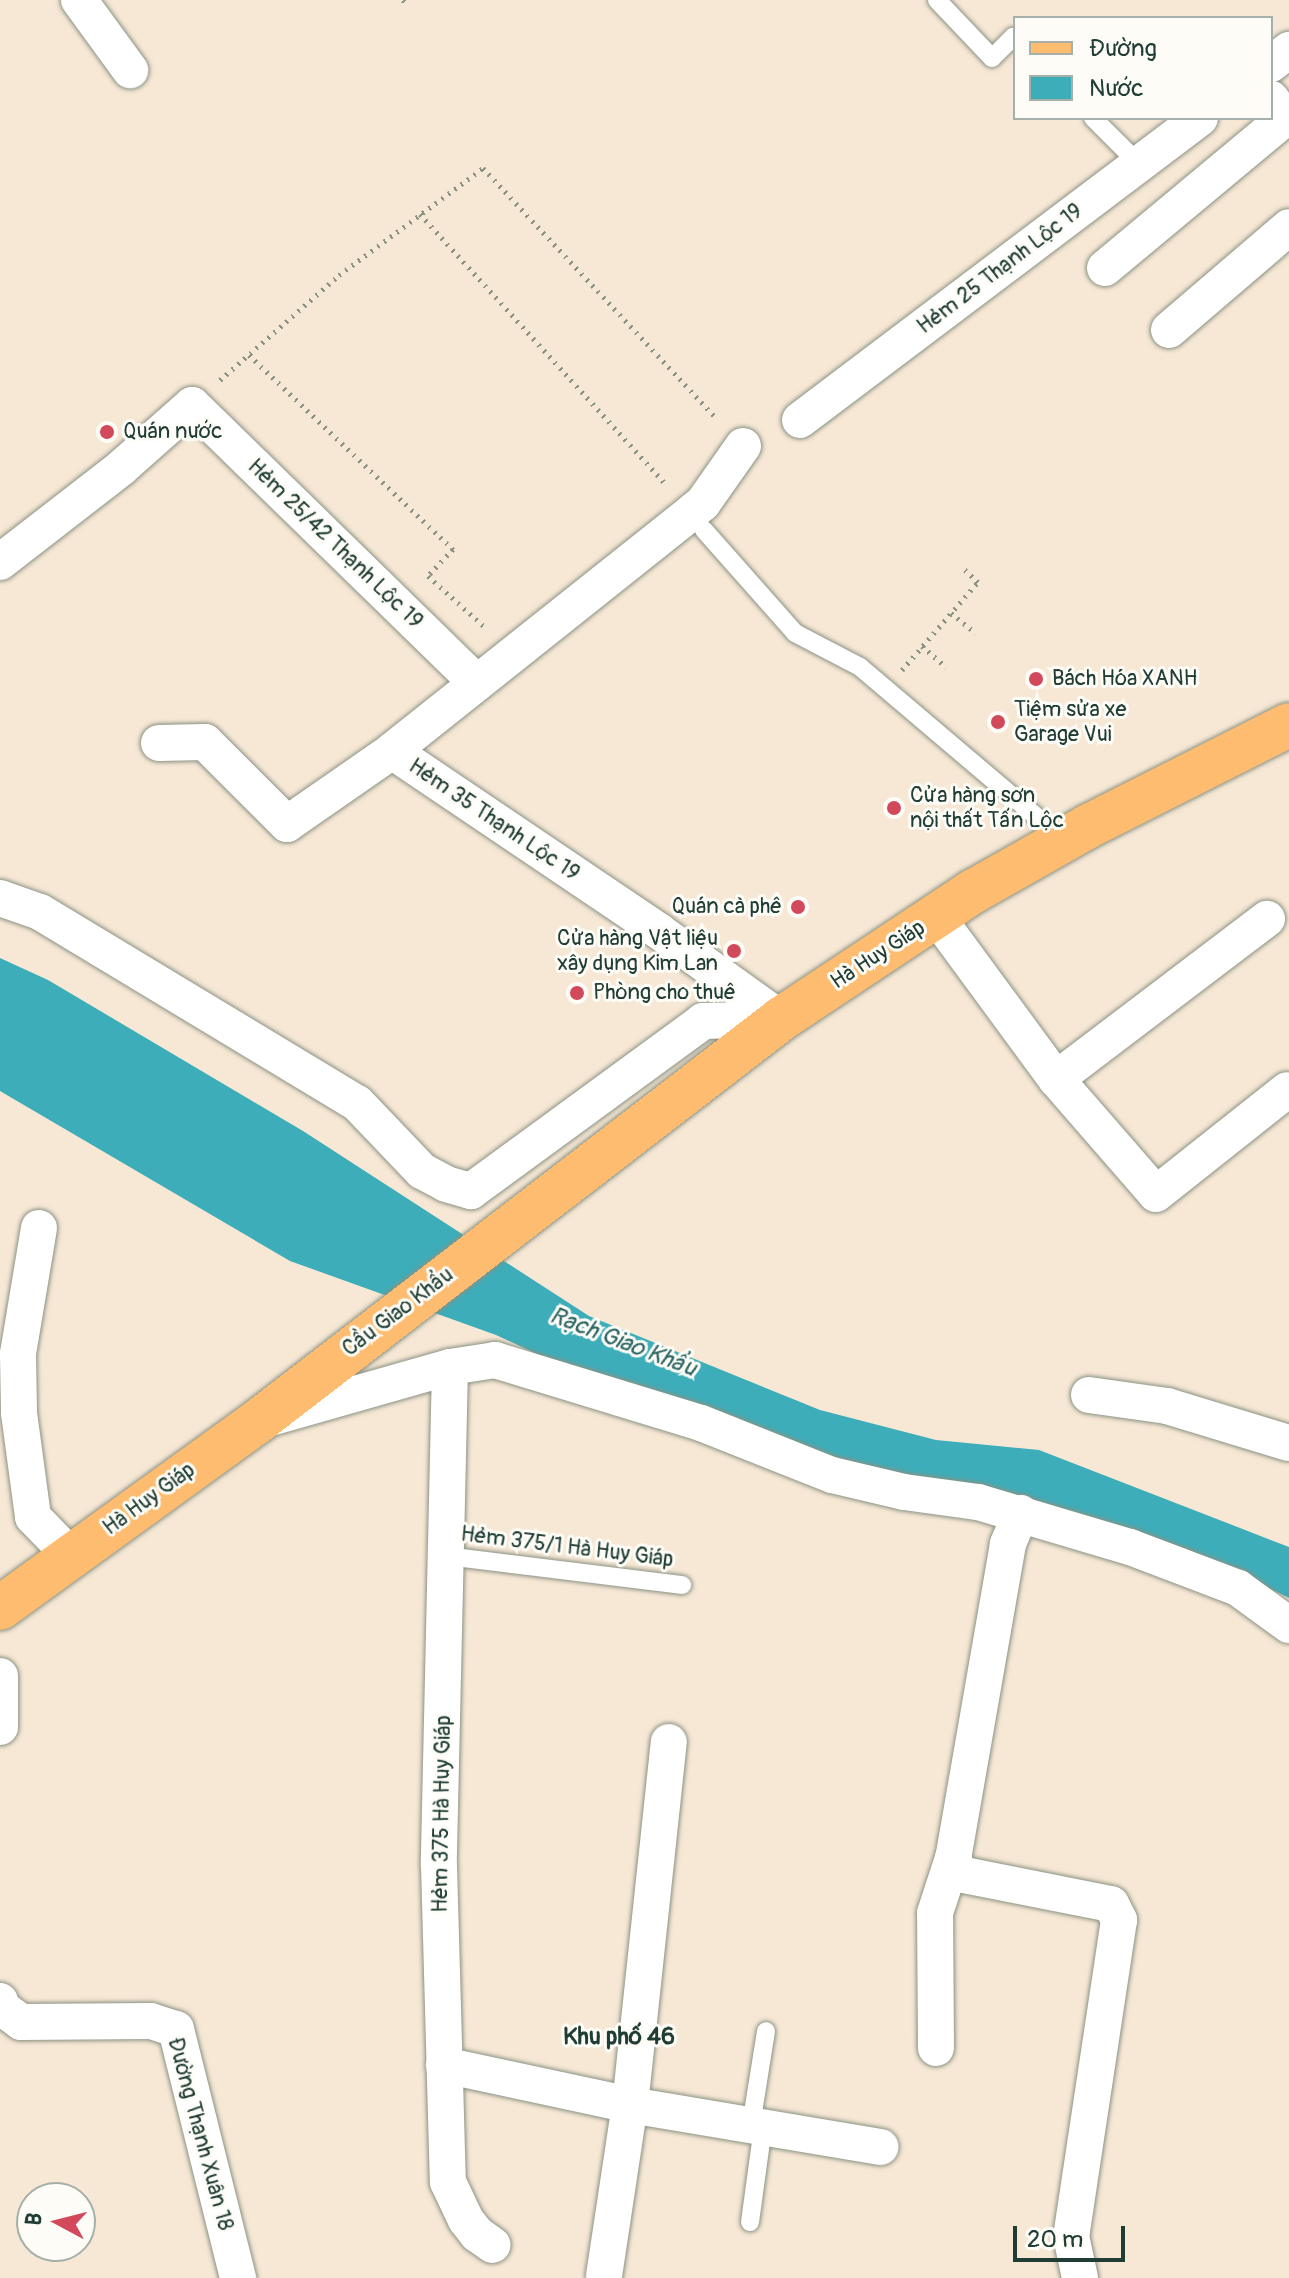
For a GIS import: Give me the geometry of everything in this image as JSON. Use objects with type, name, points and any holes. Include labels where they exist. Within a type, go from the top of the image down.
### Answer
[{"type":"main road","name":"Hà Huy Giáp","points":[[500,1236],[781,1019],[937,917],[1064,840],[1289,725]]},
{"type":"main road","name":"Cầu Giao Khẩu","points":[[296,1389],[500,1236]]},
{"type":"main road","name":"Hà Huy Giáp","points":[[0,1608],[257,1422],[296,1389]]},
{"type":"street","points":[[79,0],[130,70]]},
{"type":"street","points":[[1273,62],[1289,50]]},
{"type":"street","name":"Hẻm 25 Thạnh Lộc 19","points":[[800,420],[1197,120]]},
{"type":"street","points":[[1105,268],[1272,120]]},
{"type":"street","points":[[1169,330],[1289,227]]},
{"type":"street","points":[[0,562],[121,468],[192,405]]},
{"type":"street","name":"Hẻm 25/42 Thạnh Lộc 19","points":[[192,405],[477,683]]},
{"type":"street","name":"Hẻm 35 Thạnh Lộc 19","points":[[743,446],[703,503],[698,521],[515,653],[392,751],[660,932],[781,1019]]},
{"type":"street","points":[[159,743],[205,742],[287,824],[392,751]]},
{"type":"street","points":[[0,898],[40,912],[357,1103],[422,1171],[446,1184],[471,1191],[703,1021],[781,1019]]},
{"type":"street","points":[[937,917],[1056,1079],[1156,1194],[1287,1090]]},
{"type":"street","points":[[1056,1079],[1267,919]]},
{"type":"street","points":[[39,1228],[18,1354],[19,1413],[33,1517],[70,1555]]},
{"type":"street","points":[[257,1422],[450,1367],[495,1360],[701,1423],[832,1475],[1021,1513],[1130,1547],[1238,1588],[1289,1625]]},
{"type":"street","name":"Hẻm 375 Hà Huy Giáp","points":[[450,1367],[439,1865],[448,2182],[466,2220],[477,2234],[493,2245]]},
{"type":"street","points":[[1089,1395],[1167,1406],[1289,1443]]},
{"type":"street","points":[[936,2048],[935,1913],[953,1858],[1008,1544],[1021,1513]]},
{"type":"street","points":[[0,1676],[0,1727]]},
{"type":"street","points":[[604,2276],[630,2105],[669,1742]]},
{"type":"street","points":[[953,1858],[959,1874],[1111,1904],[1119,1920],[1071,2236],[1080,2278]]},
{"type":"street","name":"Đường Thạnh Xuân 18","points":[[0,2001],[2,2008],[21,2022],[151,2021],[176,2029],[238,2278]]},
{"type":"street","points":[[444,2065],[630,2105],[881,2147]]},
{"type":"lane","points":[[937,0],[992,58],[1013,37]]},
{"type":"lane","points":[[1095,120],[1139,164]]},
{"type":"lane","points":[[698,521],[795,633],[860,667],[1064,840]]},
{"type":"lane","name":"Hẻm 375/1 Hà Huy Giáp","points":[[446,1556],[682,1585]]},
{"type":"lane","points":[[750,2222],[766,2031]]},
{"type":"path","points":[[403,0],[407,6]]},
{"type":"path","points":[[192,405],[339,275],[483,168],[743,446]]},
{"type":"path","points":[[420,214],[698,521]]},
{"type":"path","points":[[249,355],[453,549],[428,576],[515,653]]},
{"type":"path","points":[[886,689],[978,582],[963,568]]},
{"type":"path","points":[[951,613],[976,633]]},
{"type":"path","points":[[922,646],[946,667]]},
{"type":"water","name":"Rạch Giao Khẩu","points":[[0,958],[48,980],[303,1131],[589,1316],[820,1410],[936,1440],[1039,1450],[1289,1547],[1289,1598],[1187,1549],[1039,1501],[883,1484],[618,1392],[496,1335],[290,1261],[0,1091]]},
{"type":"place","name":"Quán nước","points":[[107,432]]},
{"type":"place","name":"Bách Hóa XANH","points":[[1036,679]]},
{"type":"place","name":"Tiệm sửa xe Garage Vui","points":[[998,722]]},
{"type":"place","name":"Cửa hàng sơn nội thất Tấn Lộc","points":[[894,808]]},
{"type":"place","name":"Quán cà phê","points":[[798,907]]},
{"type":"place","name":"Cửa hàng Vật liệu xây dụng Kim Lan","points":[[734,951]]},
{"type":"place","name":"Phòng cho thuê","points":[[577,993]]},
{"type":"district","name":"Khu phố 46","points":[[619,2037]]}]
